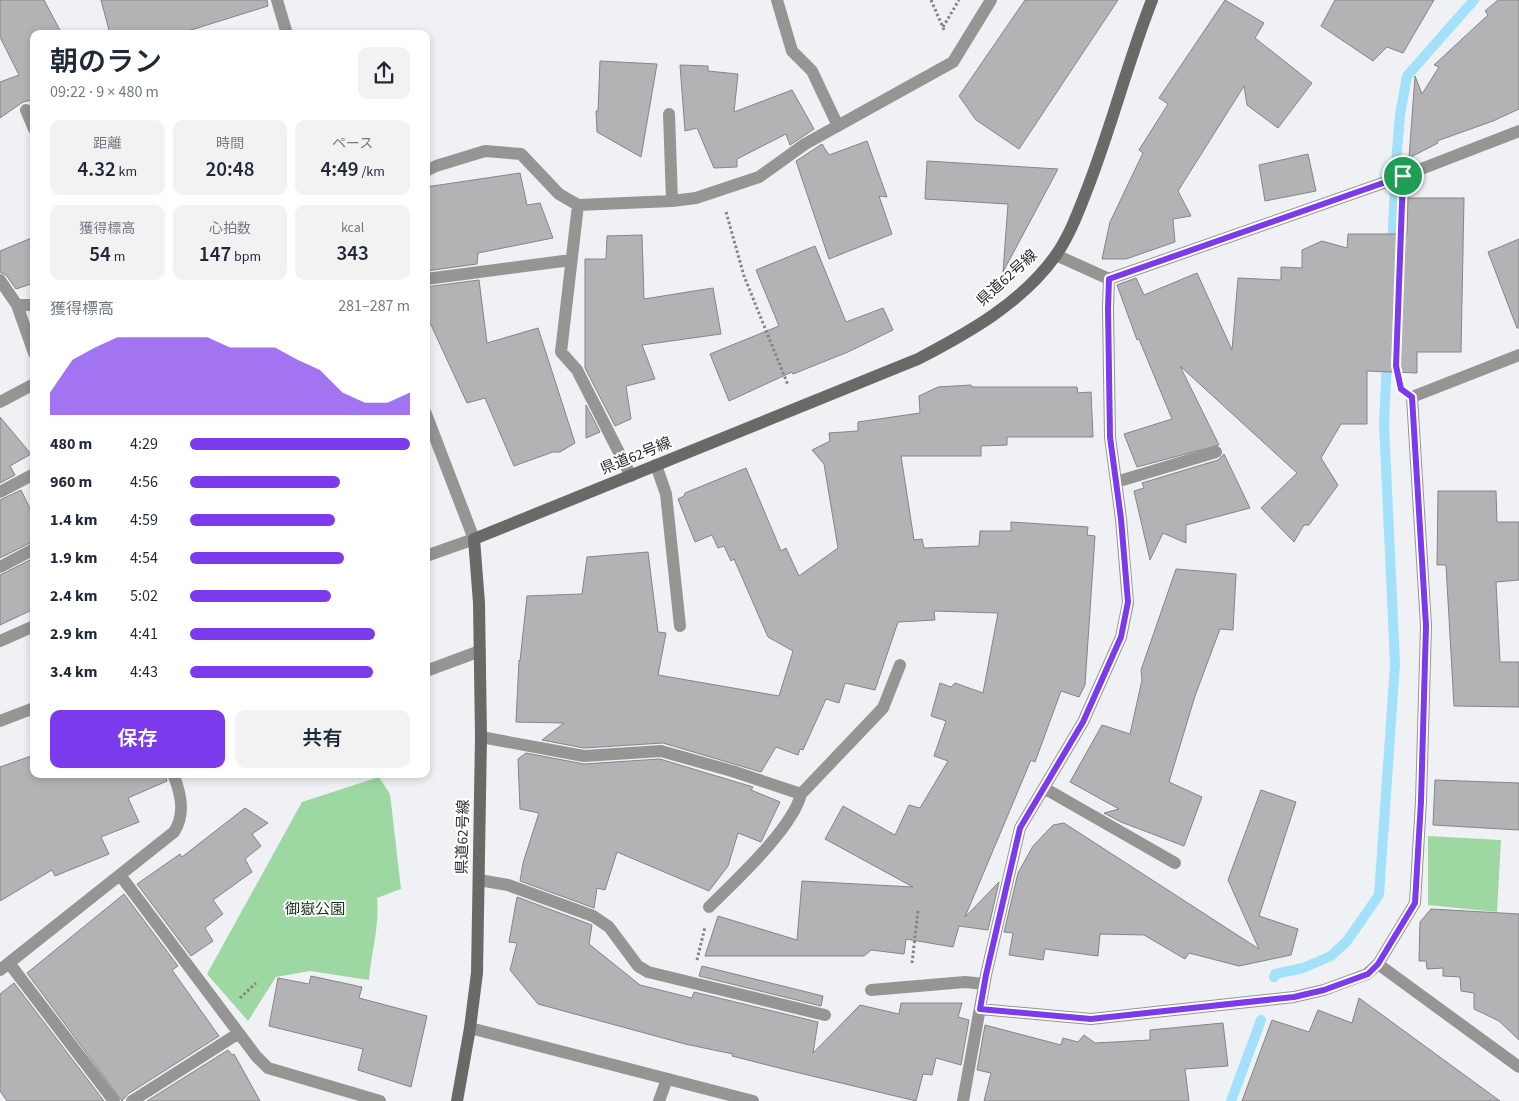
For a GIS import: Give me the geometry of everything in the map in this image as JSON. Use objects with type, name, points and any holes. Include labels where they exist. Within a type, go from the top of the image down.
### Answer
[{"type":"main road","name":"県道62号線","points":[[457,1101],[470,1028],[477,973],[481,737],[480,651],[474,539],[918,359],[959,338],[998,312],[1056,255],[1071,229],[1103,148],[1152,0]]},
{"type":"street","points":[[277,0],[286,30]]},
{"type":"street","points":[[776,0],[792,51],[812,71],[838,126]]},
{"type":"street","points":[[430,169],[484,151],[521,154],[559,194],[578,206],[696,198],[759,177],[805,144],[953,62],[990,0]]},
{"type":"street","points":[[26,110],[30,120]]},
{"type":"street","points":[[669,114],[672,201]]},
{"type":"street","points":[[1056,255],[1109,279],[1403,176],[1519,131]]},
{"type":"street","points":[[578,206],[561,352],[577,370],[631,476]]},
{"type":"street","points":[[430,278],[571,260]]},
{"type":"street","points":[[963,1101],[984,984],[1020,828],[1083,722],[1121,637],[1128,602],[1110,437],[1109,279]]},
{"type":"street","points":[[1,286],[17,305],[30,342]]},
{"type":"street","points":[[17,305],[30,305]]},
{"type":"street","points":[[980,1009],[1091,1019],[1294,997],[1324,990],[1368,974],[1378,964],[1415,903],[1421,811],[1426,626],[1412,397],[1519,355]]},
{"type":"street","points":[[0,402],[30,386]]},
{"type":"street","points":[[430,424],[474,539],[430,555]]},
{"type":"street","points":[[1116,482],[1216,452]]},
{"type":"street","points":[[656,465],[666,494],[680,626]]},
{"type":"street","points":[[0,492],[30,476]]},
{"type":"street","points":[[0,567],[30,552]]},
{"type":"street","points":[[0,641],[30,628]]},
{"type":"street","points":[[430,670],[480,651]]},
{"type":"street","points":[[710,907],[763,852],[798,805],[801,794],[883,708],[900,665]]},
{"type":"street","points":[[0,721],[30,710]]},
{"type":"street","points":[[481,737],[584,756],[661,751],[732,771],[801,794]]},
{"type":"street","points":[[114,1101],[5,966],[174,832],[180,822],[180,792],[175,778]]},
{"type":"street","points":[[1044,788],[1175,863]]},
{"type":"street","points":[[120,875],[239,1033],[268,1068],[380,1101]]},
{"type":"street","points":[[479,880],[508,885],[593,916],[609,927],[638,966],[648,972],[691,984],[825,1015]]},
{"type":"street","points":[[1378,964],[1519,1067]]},
{"type":"street","points":[[871,990],[965,982],[984,984]]},
{"type":"street","points":[[470,1028],[753,1101]]},
{"type":"street","points":[[132,1101],[239,1033]]},
{"type":"street","points":[[659,1101],[667,1079]]},
{"type":"path","points":[[931,0],[943,27],[959,53]]},
{"type":"path","points":[[943,27],[959,0]]},
{"type":"path","points":[[1403,176],[1396,366],[1401,389],[1412,397]]},
{"type":"path","points":[[720,190],[744,276],[788,385]]},
{"type":"path","points":[[691,984],[710,907]]},
{"type":"path","points":[[910,986],[918,911]]},
{"type":"green space","name":"御嶽公園","points":[[380,778],[390,794],[401,889],[377,898],[376,929],[369,980],[310,971],[276,977],[248,1021],[207,974],[302,802]]},
{"type":"green space","points":[[1428,836],[1501,840],[1497,912],[1428,905]]},
{"type":"building","points":[[0,0],[44,0],[60,30],[30,30],[30,100],[23,102],[0,118],[0,82],[19,75],[0,37]]},
{"type":"building","points":[[101,0],[267,0],[268,6],[191,30],[109,30]]},
{"type":"building","points":[[1025,0],[1118,0],[1019,149],[976,120],[959,96]]},
{"type":"building","points":[[1225,0],[1264,23],[1255,38],[1312,83],[1278,128],[1247,105],[1244,86],[1178,191],[1191,216],[1173,219],[1175,242],[1126,259],[1102,259],[1110,222],[1143,153],[1139,150],[1168,104],[1159,98]]},
{"type":"building","points":[[1335,0],[1434,0],[1403,53],[1387,47],[1373,61],[1321,26]]},
{"type":"building","points":[[1498,0],[1519,0],[1519,109],[1493,121],[1437,141],[1438,143],[1409,158],[1415,76],[1422,94],[1439,67],[1434,65],[1488,15],[1485,11]]},
{"type":"building","points":[[600,61],[657,64],[641,157],[597,132],[596,111],[598,111]]},
{"type":"building","points":[[680,65],[708,66],[708,71],[738,74],[734,112],[792,90],[814,129],[790,145],[786,134],[737,159],[737,167],[714,168],[697,128],[685,131]]},
{"type":"building","points":[[867,141],[887,197],[879,196],[892,234],[829,259],[796,161],[822,144],[829,155]]},
{"type":"building","points":[[1308,154],[1316,191],[1265,201],[1259,165]]},
{"type":"building","points":[[927,161],[1058,169],[1003,272],[1008,204],[925,199]]},
{"type":"building","points":[[520,173],[527,205],[540,203],[553,238],[478,253],[477,264],[430,270],[430,186]]},
{"type":"building","points":[[1408,198],[1464,198],[1461,352],[1417,352],[1417,373],[1367,371],[1367,424],[1341,424],[1321,458],[1338,485],[1309,525],[1304,525],[1294,542],[1261,508],[1297,473],[1180,366],[1219,445],[1137,467],[1124,434],[1172,419],[1139,339],[1137,340],[1117,285],[1136,278],[1144,295],[1197,273],[1232,350],[1238,278],[1281,280],[1281,267],[1302,268],[1302,250],[1322,241],[1347,248],[1348,234],[1407,234]]},
{"type":"building","points":[[642,235],[644,299],[713,288],[721,334],[642,345],[655,379],[626,386],[631,419],[615,426],[585,368],[585,259],[606,259],[607,236]]},
{"type":"building","points":[[30,239],[30,284],[16,289],[6,275],[0,272],[0,251]]},
{"type":"building","points":[[1519,239],[1519,328],[1517,328],[1488,252]]},
{"type":"building","points":[[815,246],[846,322],[883,308],[893,330],[848,352],[793,374],[792,372],[729,401],[710,354],[779,326],[756,270]]},
{"type":"building","points":[[479,280],[487,343],[538,328],[575,443],[560,452],[553,452],[514,466],[485,398],[467,403],[430,323],[430,286]]},
{"type":"building","points":[[971,385],[972,387],[1077,387],[1078,393],[1091,392],[1093,437],[1007,437],[1007,445],[981,446],[981,456],[901,456],[914,540],[922,539],[924,548],[979,546],[980,531],[1011,531],[1011,522],[1088,527],[1087,535],[1095,536],[1085,685],[1079,697],[1061,691],[1035,762],[1031,760],[965,917],[999,882],[988,930],[959,926],[953,947],[906,939],[904,954],[871,950],[864,956],[705,956],[718,916],[797,940],[802,881],[913,887],[825,839],[843,806],[895,835],[909,805],[920,808],[948,761],[934,756],[946,721],[931,716],[940,683],[951,687],[955,683],[983,693],[998,613],[934,611],[935,620],[898,622],[875,690],[845,683],[839,703],[826,699],[803,750],[800,749],[798,755],[776,747],[761,772],[663,743],[584,748],[542,740],[564,723],[516,722],[519,660],[527,596],[582,594],[587,557],[648,552],[658,632],[666,633],[658,675],[779,696],[793,651],[768,637],[734,559],[731,561],[724,546],[718,548],[712,535],[695,542],[678,499],[684,496],[685,493],[746,468],[781,551],[786,548],[799,576],[838,548],[824,464],[812,450],[830,441],[829,433],[858,431],[858,422],[920,413],[919,396],[938,387]]},
{"type":"building","points":[[586,405],[600,432],[586,438]]},
{"type":"building","points":[[0,417],[30,455],[10,466],[15,475],[0,483]]},
{"type":"building","points":[[1224,454],[1250,508],[1186,525],[1186,543],[1163,533],[1150,560],[1134,491],[1144,488],[1142,483],[1218,460]]},
{"type":"building","points":[[21,490],[30,509],[30,543],[0,558],[0,500]]},
{"type":"building","points":[[1438,491],[1496,491],[1497,522],[1519,522],[1519,580],[1496,582],[1500,662],[1519,662],[1519,707],[1454,706],[1446,565],[1437,565]]},
{"type":"building","points":[[30,560],[30,611],[0,625],[0,575]]},
{"type":"building","points":[[1176,569],[1236,574],[1233,630],[1220,629],[1195,696],[1169,782],[1202,797],[1184,846],[1121,822],[1104,813],[1119,809],[1070,782],[1102,725],[1130,734],[1142,680],[1141,670]]},
{"type":"building","points":[[526,753],[584,764],[660,759],[753,787],[751,790],[780,802],[761,842],[738,833],[728,866],[709,891],[617,852],[605,890],[597,888],[594,908],[520,881],[523,863],[539,813],[520,809],[518,759]]},
{"type":"building","points":[[30,756],[30,778],[166,778],[167,781],[128,798],[139,822],[101,837],[109,854],[55,876],[52,870],[0,901],[0,767]]},
{"type":"building","points":[[1435,780],[1519,783],[1519,830],[1433,825]]},
{"type":"building","points":[[1261,790],[1296,802],[1259,916],[1298,929],[1291,955],[1239,966],[1189,953],[1185,959],[1144,935],[1100,934],[1098,956],[1045,949],[1043,960],[1009,955],[1013,933],[1004,932],[1018,873],[1033,846],[1053,825],[1064,823],[1259,949],[1228,880]]},
{"type":"building","points":[[245,808],[268,823],[252,834],[261,846],[245,859],[252,872],[213,900],[223,914],[205,928],[213,941],[191,956],[137,884],[180,854],[182,857]]},
{"type":"building","points":[[124,894],[178,966],[172,970],[219,1036],[128,1094],[122,1101],[27,973]]},
{"type":"building","points":[[517,897],[592,925],[589,944],[640,985],[692,998],[694,992],[818,1022],[813,1053],[860,1005],[899,1014],[901,1003],[962,1003],[958,1017],[969,1020],[961,1065],[936,1058],[932,1075],[923,1074],[916,1101],[732,1056],[733,1054],[685,1044],[538,1004],[510,970],[517,943],[509,942]]},
{"type":"building","points":[[1431,909],[1519,914],[1519,1040],[1499,1021],[1474,1009],[1474,993],[1461,991],[1460,977],[1443,976],[1443,968],[1427,969],[1426,961],[1419,961],[1420,922]]},
{"type":"building","points":[[702,966],[823,996],[821,1006],[699,976]]},
{"type":"building","points":[[311,976],[362,987],[359,998],[427,1016],[411,1087],[358,1070],[363,1049],[269,1026],[278,978],[309,984]]},
{"type":"building","points":[[14,983],[104,1101],[7,1101],[0,1091],[0,994]]},
{"type":"building","points":[[1359,998],[1500,1101],[1242,1101],[1272,1020],[1309,1032],[1318,1010],[1352,1023]]},
{"type":"building","points":[[1223,1023],[1228,1066],[1185,1069],[1189,1101],[984,1101],[991,1073],[977,1070],[985,1025],[1061,1045],[1063,1038],[1078,1042],[1084,1035],[1095,1043],[1150,1040],[1150,1030]]},
{"type":"building","points":[[228,1050],[232,1055],[234,1054],[260,1101],[147,1101]]},
{"type":"waterway","points":[[1396,163],[1400,115],[1407,76],[1474,0]]},
{"type":"waterway","points":[[1392,247],[1395,187]]},
{"type":"waterway","points":[[1274,977],[1275,974],[1303,968],[1331,956],[1347,941],[1379,895],[1395,664],[1384,424],[1387,359]]},
{"type":"waterway","points":[[1231,1101],[1261,1020]]},
{"type":"route","points":[[1403,176],[1396,366],[1401,389],[1412,397],[1426,626],[1421,801],[1415,903],[1378,964],[1368,974],[1324,990],[1294,997],[1175,1008],[1091,1019],[980,1009],[1020,828],[1083,722],[1121,637],[1128,602],[1121,519],[1110,437],[1109,279],[1403,176]]}]
